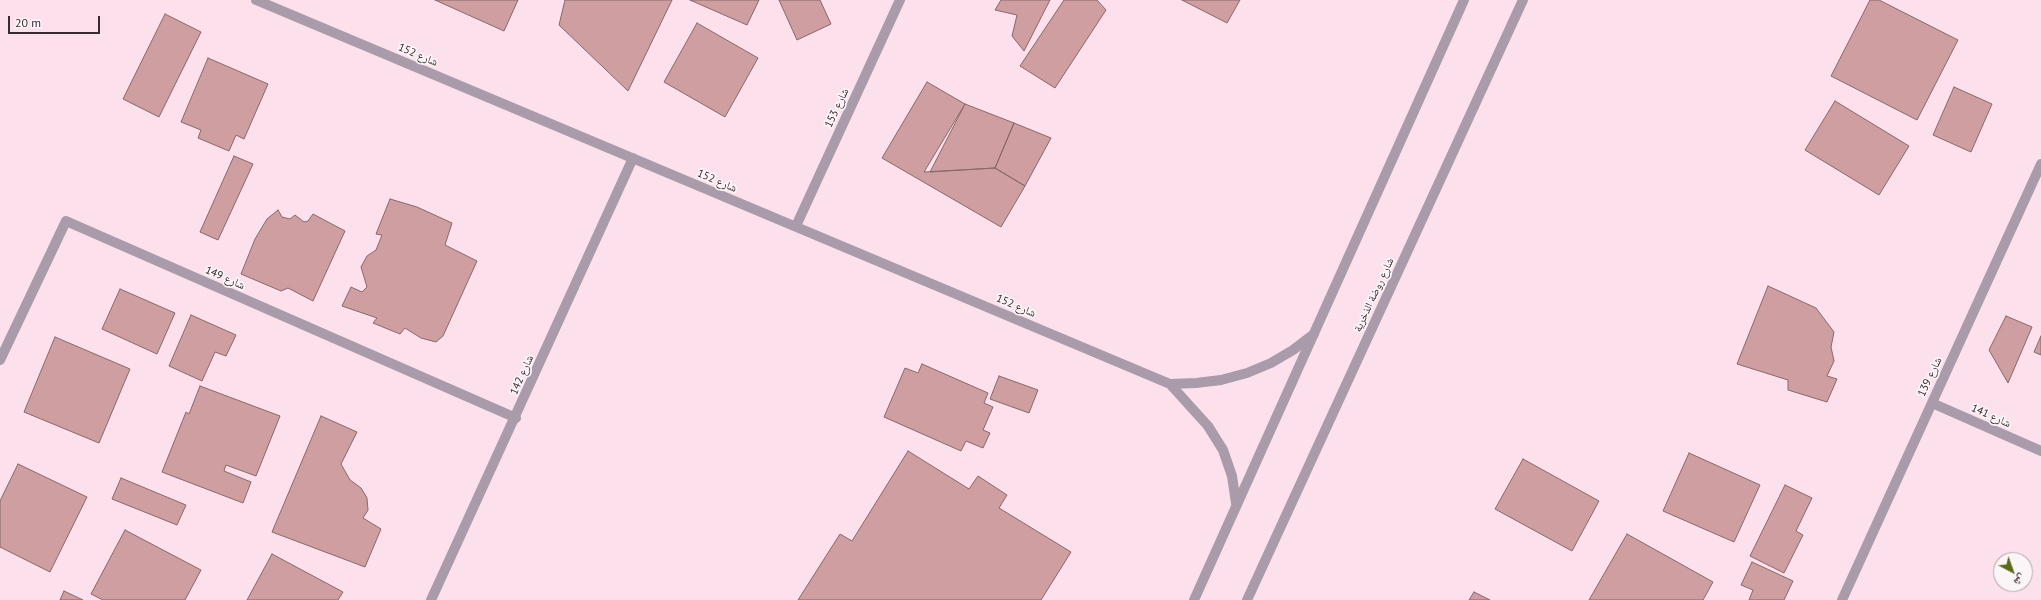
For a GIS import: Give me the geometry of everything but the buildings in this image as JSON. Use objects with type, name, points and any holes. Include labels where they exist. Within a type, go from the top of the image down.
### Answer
[{"type":"street","name":"شارع 152","points":[[256,0],[1170,384],[1208,426],[1223,450],[1232,476],[1236,503]]},
{"type":"street","name":"شارع 153","points":[[796,226],[900,0]]},
{"type":"street","points":[[1194,600],[1236,503],[1314,334],[1464,0]]},
{"type":"street","name":"شارع روضة الذخرية","points":[[1247,600],[1523,0]]},
{"type":"street","name":"شارع 142","points":[[431,600],[516,418],[633,158]]},
{"type":"street","name":"شارع 139","points":[[1842,600],[2041,164]]},
{"type":"street","name":"شارع 149","points":[[0,360],[66,222],[516,418]]},
{"type":"street","name":"شارع 152","points":[[1170,384],[1221,380],[1247,373],[1271,363],[1294,350],[1314,334]]},
{"type":"street","name":"شارع 141","points":[[1932,403],[2041,451]]}]
